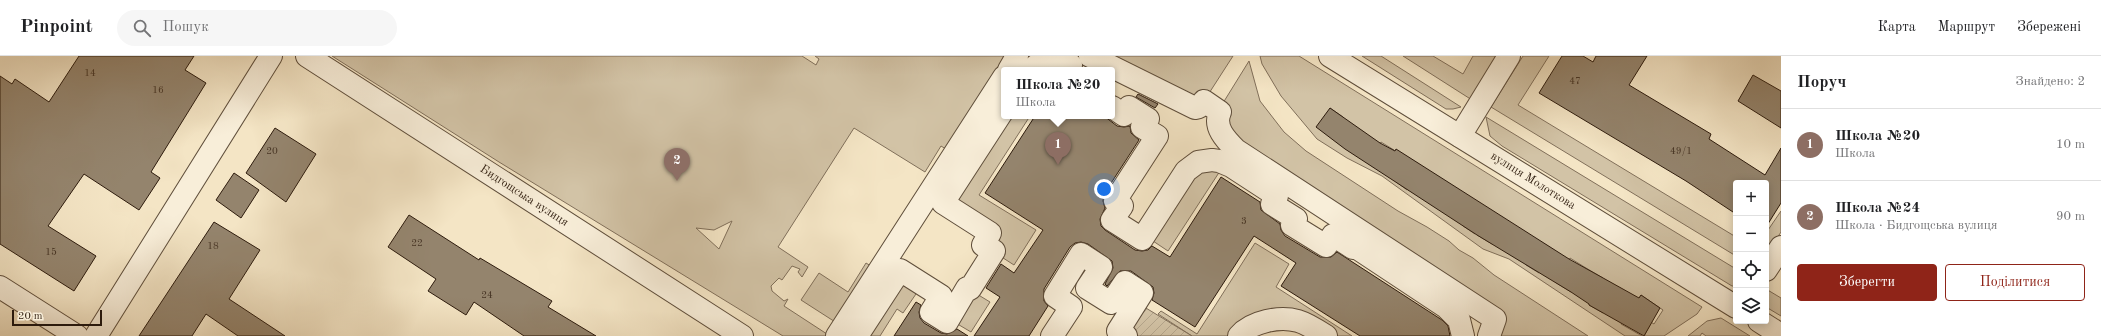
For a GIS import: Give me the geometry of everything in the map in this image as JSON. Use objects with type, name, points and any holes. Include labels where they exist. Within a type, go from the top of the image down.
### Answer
[{"type":"street","points":[[96,336],[271,56]]},
{"type":"street","name":"Бидгощська вулиця","points":[[307,56],[742,336]]},
{"type":"street","points":[[1010,67],[1018,56]]},
{"type":"street","points":[[1090,56],[1112,67]]},
{"type":"street","name":"вулиця Молоткова","points":[[1330,56],[1733,305]]},
{"type":"street","points":[[1460,136],[1509,56]]},
{"type":"street","points":[[1036,67],[1046,61],[1055,60],[1071,65],[1070,67]]},
{"type":"street","points":[[1115,68],[1195,108],[1204,101],[1209,104],[1220,112],[1218,122],[1223,137],[1236,150],[1495,319],[1489,336]]},
{"type":"street","points":[[837,336],[1001,82]]},
{"type":"street","points":[[1115,110],[1124,115],[1129,107],[1148,119],[1142,127],[1157,136],[1115,201],[1122,206],[1112,220],[1142,239],[1186,171],[1198,162],[1212,160],[1219,161],[1231,166],[1277,196],[1272,204],[1296,219],[1292,225],[1326,246],[1333,235],[1352,248],[1354,246],[1446,307],[1458,320],[1463,336]]},
{"type":"street","points":[[857,336],[900,270],[941,296],[931,312],[947,322],[967,288],[970,289],[994,252],[984,245],[990,233],[943,203],[1001,114]]},
{"type":"street","points":[[1769,265],[1781,247]]},
{"type":"street","points":[[1052,336],[1071,306],[1054,296],[1081,254],[1101,267],[1087,288],[1099,296],[1111,303],[1125,282],[1142,293],[1118,331],[1126,336]]},
{"type":"street","points":[[0,287],[77,336]]},
{"type":"street","points":[[1239,336],[1258,324],[1280,319],[1299,321],[1326,336]]},
{"type":"street","points":[[1764,324],[1781,335]]},
{"type":"shaded area","points":[[332,56],[802,56],[816,65],[819,59],[815,56],[1017,56],[1010,67],[1001,67],[1001,81],[954,154],[941,146],[925,172],[854,128],[778,247],[808,267],[802,277],[798,272],[800,269],[792,266],[782,280],[779,278],[771,286],[772,291],[784,301],[788,299],[784,306],[830,336],[783,336],[499,162]],"holes":[[[732,221],[719,249],[696,228],[714,230]]]},
{"type":"shaded area","points":[[1090,56],[1233,56],[1204,101]]},
{"type":"shaded area","points":[[1260,56],[1299,56],[1702,307],[1697,314],[1664,336],[1644,336],[1651,323],[1630,310],[1621,324],[1642,336],[1625,336],[1509,259],[1483,249],[1382,176],[1347,158],[1317,139],[1281,96],[1262,64]],"holes":[[[1330,108],[1343,117],[1329,136]],[[1381,142],[1394,150],[1367,162]],[[1410,159],[1423,167],[1407,190],[1395,181]],[[1479,203],[1491,211],[1475,234],[1463,226]],[[1491,212],[1492,244],[1477,235]],[[1541,242],[1554,250],[1539,273],[1526,265]],[[1570,258],[1586,268],[1571,292],[1555,282]],[[1586,268],[1603,278],[1572,292]],[[1604,279],[1618,287],[1603,313],[1589,305]],[[1641,295],[1663,310],[1654,324],[1632,310]]]},
{"type":"shaded area","points":[[1362,56],[1381,56],[1461,107],[1446,109]]},
{"type":"shaded area","points":[[1403,56],[1433,56],[1463,74],[1473,56],[1498,56],[1472,100]]},
{"type":"shaded area","points":[[1523,56],[1549,56],[1518,105],[1733,235],[1733,254],[1491,107]]},
{"type":"shaded area","points":[[1249,61],[1260,101],[1284,132],[1306,151],[1398,211],[1449,241],[1494,275],[1588,336],[1489,336],[1495,319],[1236,150],[1223,103]]},
{"type":"shaded area","points":[[1486,117],[1733,267],[1733,286],[1502,146],[1490,136]]},
{"type":"shaded area","points":[[1002,119],[1028,119],[979,195],[1036,230],[1014,265],[983,245],[943,203]]},
{"type":"shaded area","points":[[1186,171],[1220,171],[1168,251],[1144,235]]},
{"type":"shaded area","points":[[1781,211],[1781,232],[1769,250],[1769,229]]},
{"type":"shaded area","points":[[1255,243],[1289,264],[1276,287],[1352,336],[1326,336],[1299,321],[1239,336],[1192,336],[1158,314],[1161,311],[1197,334]]},
{"type":"shaded area","points":[[866,263],[879,271],[843,327],[801,300],[819,273],[848,292]]},
{"type":"shaded area","points":[[900,270],[918,291],[903,313],[897,309],[880,336],[857,336]]},
{"type":"shaded area","points":[[967,288],[990,302],[971,332],[949,319]]},
{"type":"shaded area","points":[[1769,291],[1781,298],[1781,316],[1769,309]]},
{"type":"shaded area","points":[[1136,302],[1192,336],[1126,336]]},
{"type":"shaded area","points":[[1721,318],[1750,336],[1706,336],[1702,333],[1700,336],[1688,336],[1707,321]]},
{"type":"building","points":[[79,56],[194,56],[185,70],[206,83],[151,172],[160,178],[139,210],[84,174],[48,226],[96,256],[74,291],[0,244],[0,76],[12,84],[15,79],[49,102]]},
{"type":"building","points":[[1562,56],[1583,56],[1593,62],[1596,56],[1647,56],[1629,85],[1711,134],[1709,139],[1765,175],[1781,148],[1781,203],[1769,222],[1769,180],[1733,180],[1733,212],[1686,181],[1539,93]]},
{"type":"building","points":[[1753,75],[1781,91],[1781,128],[1738,101]]},
{"type":"building","points":[[1138,94],[1158,104],[1155,108],[1136,97]]},
{"type":"building","points":[[1330,108],[1380,143],[1395,151],[1396,149],[1569,259],[1639,298],[1641,295],[1660,308],[1644,336],[1589,305],[1571,292],[1477,235],[1345,149],[1316,127]]},
{"type":"building","points":[[1033,119],[1108,119],[1117,126],[1130,126],[1131,133],[1139,140],[1104,194],[1103,201],[1105,208],[1100,219],[1101,226],[1135,250],[1148,250],[1152,246],[1170,257],[1221,177],[1260,202],[1261,210],[1280,224],[1281,230],[1285,236],[1320,257],[1331,257],[1337,252],[1442,320],[1448,326],[1450,336],[1360,336],[1281,286],[1296,263],[1254,236],[1195,327],[1152,300],[1154,293],[1153,287],[1131,271],[1120,271],[1107,286],[1105,284],[1113,268],[1112,261],[1088,244],[1081,242],[1075,243],[1070,247],[1044,289],[1044,301],[1048,306],[1029,336],[974,336],[1000,297],[986,288],[1001,264],[1014,273],[1043,230],[985,193]]},
{"type":"building","points":[[275,128],[316,154],[286,202],[246,173]]},
{"type":"building","points":[[234,173],[259,190],[241,218],[216,200]]},
{"type":"building","points":[[409,215],[479,260],[480,258],[552,301],[548,307],[596,336],[524,336],[474,302],[466,315],[428,291],[436,279],[388,247]]},
{"type":"building","points":[[214,222],[260,250],[229,299],[285,336],[238,336],[206,314],[192,336],[139,336]]},
{"type":"building","points":[[916,302],[921,305],[919,312],[920,318],[924,323],[941,333],[947,334],[957,329],[968,336],[894,336]]},
{"type":"place","name":"Школа №20","points":[[1058,165]]},
{"type":"place","name":"Школа №24","points":[[677,181]]}]
